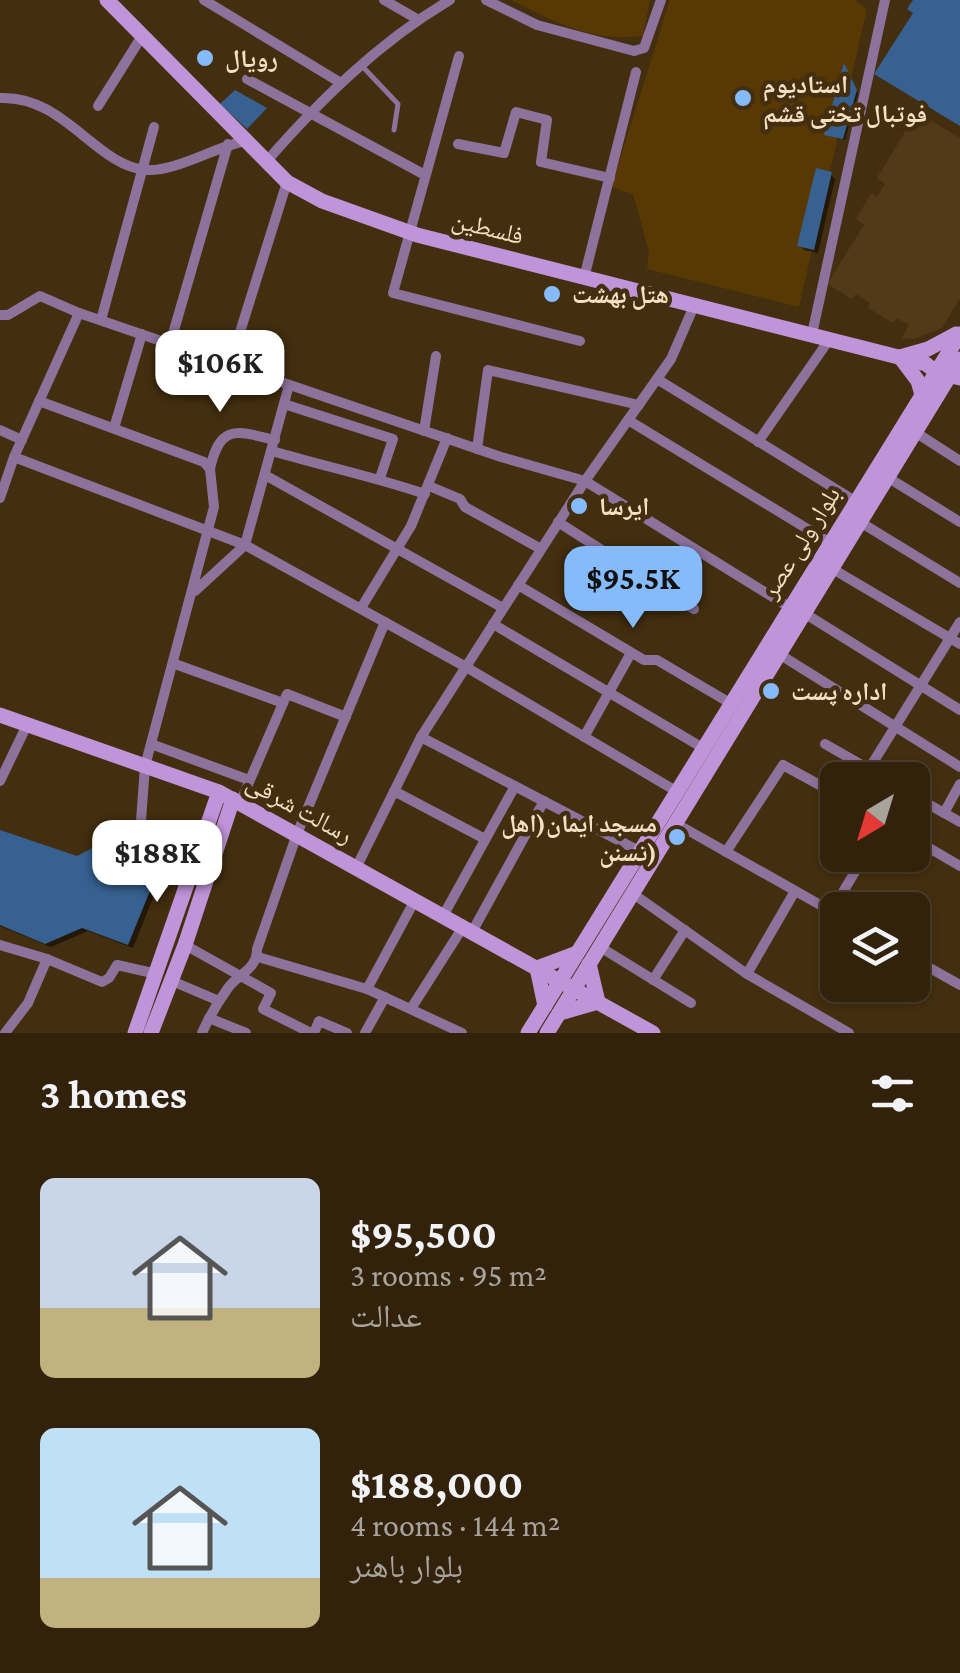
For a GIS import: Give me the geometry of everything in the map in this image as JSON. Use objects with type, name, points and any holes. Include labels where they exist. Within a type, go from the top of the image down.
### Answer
[{"type":"main road","name":"فلسطین","points":[[107,0],[236,142],[287,182],[322,201],[408,232],[949,368]]},
{"type":"main road","points":[[922,395],[918,381],[900,357],[960,333]]},
{"type":"main road","name":"بلوار ولی عصر","points":[[528,1033],[552,1010],[639,851],[730,703],[831,568],[888,477],[949,368],[960,333]]},
{"type":"main road","name":"بلوار ولی عصر","points":[[583,959],[600,947],[779,654],[829,542],[922,395],[949,368]]},
{"type":"main road","name":"رسالت شرقی","points":[[0,715],[230,798],[653,1033]]},
{"type":"main road","points":[[164,978],[185,946],[230,798]]},
{"type":"main road","points":[[145,1030],[230,798]]},
{"type":"main road","points":[[583,959],[598,1002],[552,1010],[536,968],[583,959]]},
{"type":"main road","name":"بلوار ولی عصر","points":[[547,1033],[552,1010]]},
{"type":"street","points":[[204,0],[341,83]]},
{"type":"street","points":[[384,0],[418,19]]},
{"type":"street","points":[[266,162],[309,112],[341,83],[418,19],[450,0]]},
{"type":"street","points":[[486,0],[537,24],[634,50],[644,48],[650,38],[661,0]]},
{"type":"street","points":[[812,334],[885,0]]},
{"type":"street","points":[[98,106],[142,36]]},
{"type":"street","points":[[459,56],[393,292],[580,341]]},
{"type":"street","points":[[584,278],[636,72]]},
{"type":"street","points":[[246,79],[425,176]]},
{"type":"street","points":[[0,98],[28,100],[47,108],[126,164],[142,170],[159,170],[236,142]]},
{"type":"street","points":[[458,144],[504,153],[516,112],[547,120],[540,159],[545,165],[610,178]]},
{"type":"street","points":[[101,320],[154,127]]},
{"type":"street","points":[[170,344],[236,142]]},
{"type":"street","points":[[230,364],[287,182]]},
{"type":"street","points":[[0,315],[40,296],[78,313],[585,481],[960,710]]},
{"type":"street","points":[[356,868],[421,736],[585,481],[672,359],[694,306]]},
{"type":"street","points":[[0,498],[14,457],[78,313]]},
{"type":"street","points":[[114,428],[142,334]]},
{"type":"street","points":[[758,442],[829,340]]},
{"type":"street","points":[[424,430],[436,356]]},
{"type":"street","points":[[477,448],[488,370],[639,405]]},
{"type":"street","points":[[657,379],[855,501]]},
{"type":"street","points":[[194,592],[244,545],[289,384]]},
{"type":"street","points":[[39,401],[204,462],[210,469]]},
{"type":"street","points":[[284,404],[393,439],[380,478]]},
{"type":"street","points":[[628,420],[829,542]]},
{"type":"street","points":[[0,430],[22,440]]},
{"type":"street","points":[[140,834],[145,766],[209,532],[214,507],[210,469],[224,435],[243,432],[358,477],[380,478],[460,500],[465,507],[541,548]]},
{"type":"street","points":[[915,432],[960,460]]},
{"type":"street","points":[[361,608],[398,550],[447,438]]},
{"type":"street","points":[[14,457],[244,545],[466,667],[676,791]]},
{"type":"street","points":[[265,476],[503,608]]},
{"type":"street","points":[[888,477],[960,522]]},
{"type":"street","points":[[558,522],[694,609]]},
{"type":"street","points":[[860,522],[960,583]]},
{"type":"street","points":[[831,568],[955,641]]},
{"type":"street","points":[[518,586],[631,653],[644,660],[657,660],[730,703]]},
{"type":"street","points":[[202,1033],[232,982],[243,977],[258,957],[297,834],[385,622]]},
{"type":"street","points":[[873,762],[920,686],[955,641],[960,622]]},
{"type":"street","points":[[493,624],[702,748]]},
{"type":"street","points":[[584,736],[631,653]]},
{"type":"street","points":[[779,654],[960,768]]},
{"type":"street","points":[[174,664],[283,703]]},
{"type":"street","points":[[230,798],[249,780],[287,694],[346,718]]},
{"type":"street","points":[[0,781],[27,725]]},
{"type":"street","points":[[421,736],[639,851]]},
{"type":"street","points":[[151,744],[249,780]]},
{"type":"street","points":[[825,744],[857,762]]},
{"type":"street","points":[[726,852],[783,765],[820,785]]},
{"type":"street","points":[[944,813],[960,784]]},
{"type":"street","points":[[443,916],[514,786]]},
{"type":"street","points":[[394,791],[485,839]]},
{"type":"street","points":[[412,1008],[467,929],[544,802]]},
{"type":"street","points":[[930,805],[960,822]]},
{"type":"street","points":[[675,823],[820,906]]},
{"type":"street","points":[[930,848],[960,866]]},
{"type":"street","points":[[747,974],[795,891]]},
{"type":"street","points":[[632,893],[747,974],[849,1033]]},
{"type":"street","points":[[367,989],[415,900]]},
{"type":"street","points":[[653,980],[684,930]]},
{"type":"street","points":[[0,945],[102,982],[118,965],[164,978],[220,1001]]},
{"type":"street","points":[[185,946],[271,993],[264,1010],[287,1028],[312,1033],[319,1021],[348,1033]]},
{"type":"street","points":[[600,947],[691,1002]]},
{"type":"street","points":[[258,957],[367,989],[462,1033]]},
{"type":"street","points":[[3,1031],[28,1003],[48,960]]},
{"type":"street","points":[[930,968],[960,985]]},
{"type":"street","points":[[364,1033],[385,997]]},
{"type":"street","points":[[208,1018],[246,1033]]},
{"type":"lane","points":[[362,66],[398,104],[394,130]]},
{"type":"shaded area","points":[[511,0],[650,0],[643,36],[624,37],[575,29]]},
{"type":"shaded area","name":"استادیوم فوتبال تختی قشم","points":[[670,0],[854,0],[867,9],[799,307],[647,269],[649,252],[633,194],[611,187]]},
{"type":"shaded area","points":[[917,112],[960,138],[960,298],[942,328],[915,339],[902,338],[909,325],[897,318],[893,323],[868,308],[870,303],[856,294],[852,299],[827,284],[864,225],[856,219],[871,193],[877,197],[885,184],[877,178]]},
{"type":"building","points":[[913,0],[960,0],[960,126],[874,74],[913,13],[907,9]]},
{"type":"building","points":[[844,63],[857,90],[843,139],[824,135]]},
{"type":"building","points":[[235,90],[267,108],[247,129],[220,104]]},
{"type":"building","points":[[816,168],[832,172],[814,250],[797,246]]},
{"type":"building","points":[[0,830],[77,856],[110,839],[163,859],[128,945],[82,928],[45,944],[0,925]]},
{"type":"place","name":"رویال","points":[[205,58]]},
{"type":"place","name":"استادیوم فوتبال تختی قشم","points":[[743,98]]},
{"type":"place","name":"هتل بهشت","points":[[552,294]]},
{"type":"place","name":"ایرسا","points":[[579,506]]},
{"type":"place","name":"اداره پست","points":[[771,691]]},
{"type":"place","name":"مسجد ایمان(اهل تسنن)","points":[[677,837]]}]
